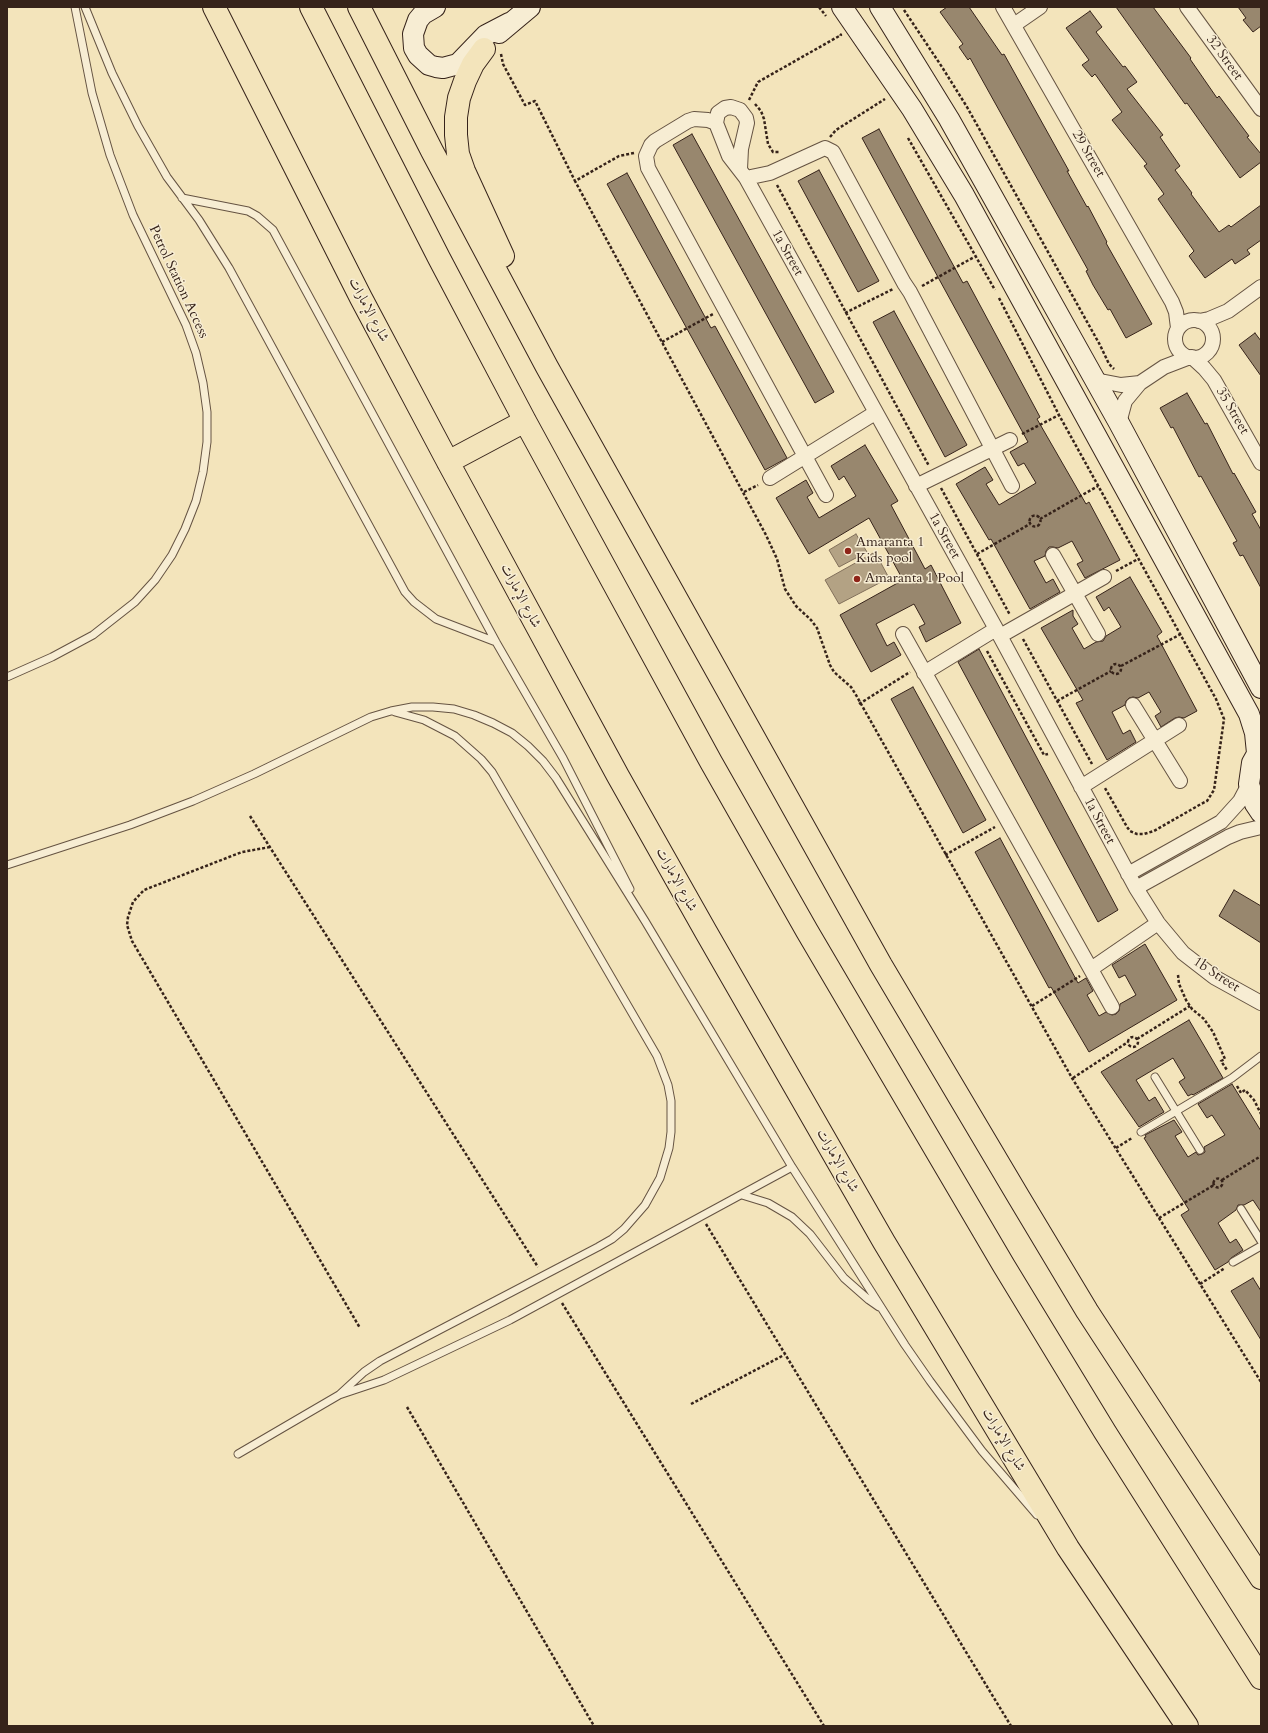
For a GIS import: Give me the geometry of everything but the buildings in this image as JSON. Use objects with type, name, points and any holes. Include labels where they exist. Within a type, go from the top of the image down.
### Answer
[{"type":"highway","name":"شارع الإمارات","points":[[214,7],[351,278],[448,462],[611,763],[717,953],[884,1242],[1068,1548],[1187,1726]]},
{"type":"highway","points":[[311,7],[439,258],[525,421],[711,762],[904,1099],[1101,1425],[1261,1678]]},
{"type":"highway","points":[[359,7],[432,151],[547,366],[815,848],[949,1081],[1087,1311],[1261,1578]]},
{"type":"highway","points":[[492,49],[473,64],[459,98],[456,123],[458,154],[464,171],[536,328],[547,366]]},
{"type":"highway","points":[[448,462],[525,421]]},
{"type":"street","points":[[435,7],[423,14],[418,20],[413,34],[413,41],[418,55],[429,65],[443,68],[458,64],[486,35],[509,23],[530,7]]},
{"type":"street","name":"29 Street","points":[[1003,7],[1172,302],[1176,312],[1176,335]]},
{"type":"street","points":[[1014,25],[1040,7]]},
{"type":"street","name":"32 Street","points":[[1187,7],[1261,109]]},
{"type":"street","points":[[858,30],[864,18],[895,9],[949,119],[1095,380],[1261,688]]},
{"type":"street","points":[[836,14],[858,30],[912,109],[967,201],[1249,714],[1256,733],[1259,750],[1252,763],[1249,784],[1235,809],[1221,822],[1128,874]]},
{"type":"street","points":[[492,49],[509,23]]},
{"type":"street","points":[[826,495],[648,168],[646,156],[651,145],[655,141],[688,121],[701,119],[716,123],[718,114],[726,108],[730,107],[740,110],[746,118],[747,128],[743,138],[743,173],[770,173],[825,148],[833,152],[1012,486]]},
{"type":"street","name":"1a Street","points":[[716,123],[729,156],[743,173],[998,632],[1128,874],[1158,923],[1174,944]]},
{"type":"street","points":[[1118,423],[1126,401],[1140,383],[1164,367],[1191,357],[1203,355],[1208,351],[1212,337],[1228,311],[1261,287]]},
{"type":"street","name":"29 Street","points":[[1172,302],[1182,312],[1197,320]]},
{"type":"street","points":[[1164,367],[1171,355],[1176,335],[1185,322],[1228,311]]},
{"type":"street","points":[[1197,320],[1208,327],[1212,337]]},
{"type":"street","points":[[1176,335],[1180,352],[1191,357],[1204,368],[1214,380]]},
{"type":"street","points":[[1208,351],[1214,380]]},
{"type":"street","points":[[1095,380],[1122,385],[1140,383]]},
{"type":"street","name":"35 Street","points":[[1214,380],[1261,463]]},
{"type":"street","points":[[770,478],[875,412]]},
{"type":"street","points":[[916,486],[1010,440]]},
{"type":"street","points":[[1054,555],[1098,634]]},
{"type":"street","points":[[923,669],[1075,594],[1104,577]]},
{"type":"street","points":[[903,634],[1112,1007]]},
{"type":"street","points":[[1133,705],[1180,781]]},
{"type":"street","points":[[1081,787],[1179,725]]},
{"type":"street","points":[[1249,784],[1255,804],[1261,813]]},
{"type":"street","points":[[1136,888],[1228,837],[1261,826]]},
{"type":"street","points":[[1091,969],[1158,923]]},
{"type":"street","name":"1b Street","points":[[1174,944],[1193,962],[1209,973],[1261,1003]]},
{"type":"lane","name":"Petrol Station Access","points":[[7,677],[93,635],[135,602],[155,580],[172,555],[185,529],[196,501],[203,472],[207,442],[207,412],[203,383],[196,354],[186,325],[133,215],[110,155],[92,93],[75,7]]},
{"type":"lane","points":[[85,7],[103,53],[152,152],[182,198],[199,220],[229,268],[405,592],[414,602],[436,619],[496,642]]},
{"type":"lane","points":[[182,198],[248,211],[257,216],[273,230],[496,642],[534,705],[570,771],[645,920]]},
{"type":"lane","points":[[7,865],[130,825],[193,801],[248,777],[364,720],[391,711],[412,707],[454,709],[474,714],[493,722],[512,733],[543,761],[556,778],[645,920],[792,1167],[882,1309],[930,1381],[978,1445],[1029,1506],[1068,1548]]},
{"type":"lane","points":[[339,1395],[351,1383],[380,1361],[612,1238],[635,1217],[653,1192],[665,1163],[672,1132],[669,1093],[663,1070],[657,1056],[492,772],[468,747],[450,733],[424,720],[391,711]]},
{"type":"lane","points":[[1141,1132],[1232,1078],[1261,1056]]},
{"type":"lane","points":[[1155,1077],[1200,1150]]},
{"type":"lane","points":[[238,1454],[339,1395],[384,1380],[510,1320],[792,1167]]},
{"type":"lane","points":[[742,1195],[768,1203],[792,1217],[810,1234],[844,1278],[868,1300],[882,1309]]},
{"type":"lane","points":[[1241,1208],[1261,1241]]},
{"type":"lane","points":[[1233,1262],[1261,1246]]},
{"type":"path","points":[[819,7],[836,14]]},
{"type":"path","points":[[895,9],[942,67],[967,107],[1100,345],[1109,364],[1117,371]]},
{"type":"path","points":[[749,101],[758,82],[841,35],[837,30]]},
{"type":"path","points":[[492,49],[504,64],[525,105],[535,101],[575,181],[769,541],[777,559],[785,589],[796,606],[817,628],[830,665],[834,672],[851,688],[1072,1078],[1261,1382]]},
{"type":"path","points":[[743,99],[749,101],[761,111],[764,119],[768,144],[773,152],[789,151],[805,157]]},
{"type":"path","points":[[575,181],[619,156],[634,153],[646,156]]},
{"type":"path","points":[[845,314],[907,288],[976,256]]},
{"type":"path","points":[[662,342],[724,308]]},
{"type":"path","points":[[1010,440],[1059,415]]},
{"type":"path","points":[[1040,519],[1098,486]]},
{"type":"path","points":[[1030,524],[1031,517],[1038,516],[1040,519]]},
{"type":"path","points":[[1030,524],[1032,526],[1039,526],[1040,519]]},
{"type":"path","points":[[977,554],[1030,524]]},
{"type":"path","points":[[1104,577],[1138,559]]},
{"type":"path","points":[[1057,701],[1111,670],[1111,668],[1116,664],[1121,666],[1181,634]]},
{"type":"path","points":[[1111,670],[1113,674],[1120,673],[1122,670],[1121,666]]},
{"type":"path","points":[[859,704],[923,669]]},
{"type":"path","points":[[945,855],[1008,820]]},
{"type":"path","points":[[270,847],[242,852],[144,890],[133,902],[127,925],[132,940],[360,1328]]},
{"type":"path","points":[[1032,1006],[1091,969]]},
{"type":"path","points":[[1178,975],[1182,992],[1190,1006],[1209,1025],[1225,1059],[1221,1061],[1241,1093],[1245,1090],[1254,1100],[1261,1114]]},
{"type":"path","points":[[1072,1078],[1128,1042],[1131,1037],[1137,1038],[1190,1006]]},
{"type":"path","points":[[1128,1042],[1131,1046],[1135,1046],[1138,1041],[1137,1038]]},
{"type":"path","points":[[1116,1148],[1141,1132]]},
{"type":"path","points":[[1214,1186],[1214,1180],[1220,1178],[1222,1180],[1261,1156]]},
{"type":"path","points":[[1159,1218],[1214,1186],[1219,1188],[1222,1186],[1222,1180]]},
{"type":"path","points":[[701,1217],[1011,1726]]},
{"type":"path","points":[[1200,1284],[1233,1262]]},
{"type":"path","points":[[692,1404],[784,1355]]},
{"type":"path","points":[[407,1407],[594,1726]]},
{"type":"shaded area","name":"Amaranta 1 Kids pool","points":[[856,534],[867,552],[839,567],[829,550]]},
{"type":"shaded area","name":"Amaranta 1 Pool","points":[[875,552],[889,578],[839,604],[825,580]]},
{"type":"place","name":"Amaranta 1 Kids pool","points":[[848,551]]},
{"type":"place","name":"Amaranta 1 Pool","points":[[857,579]]}]
